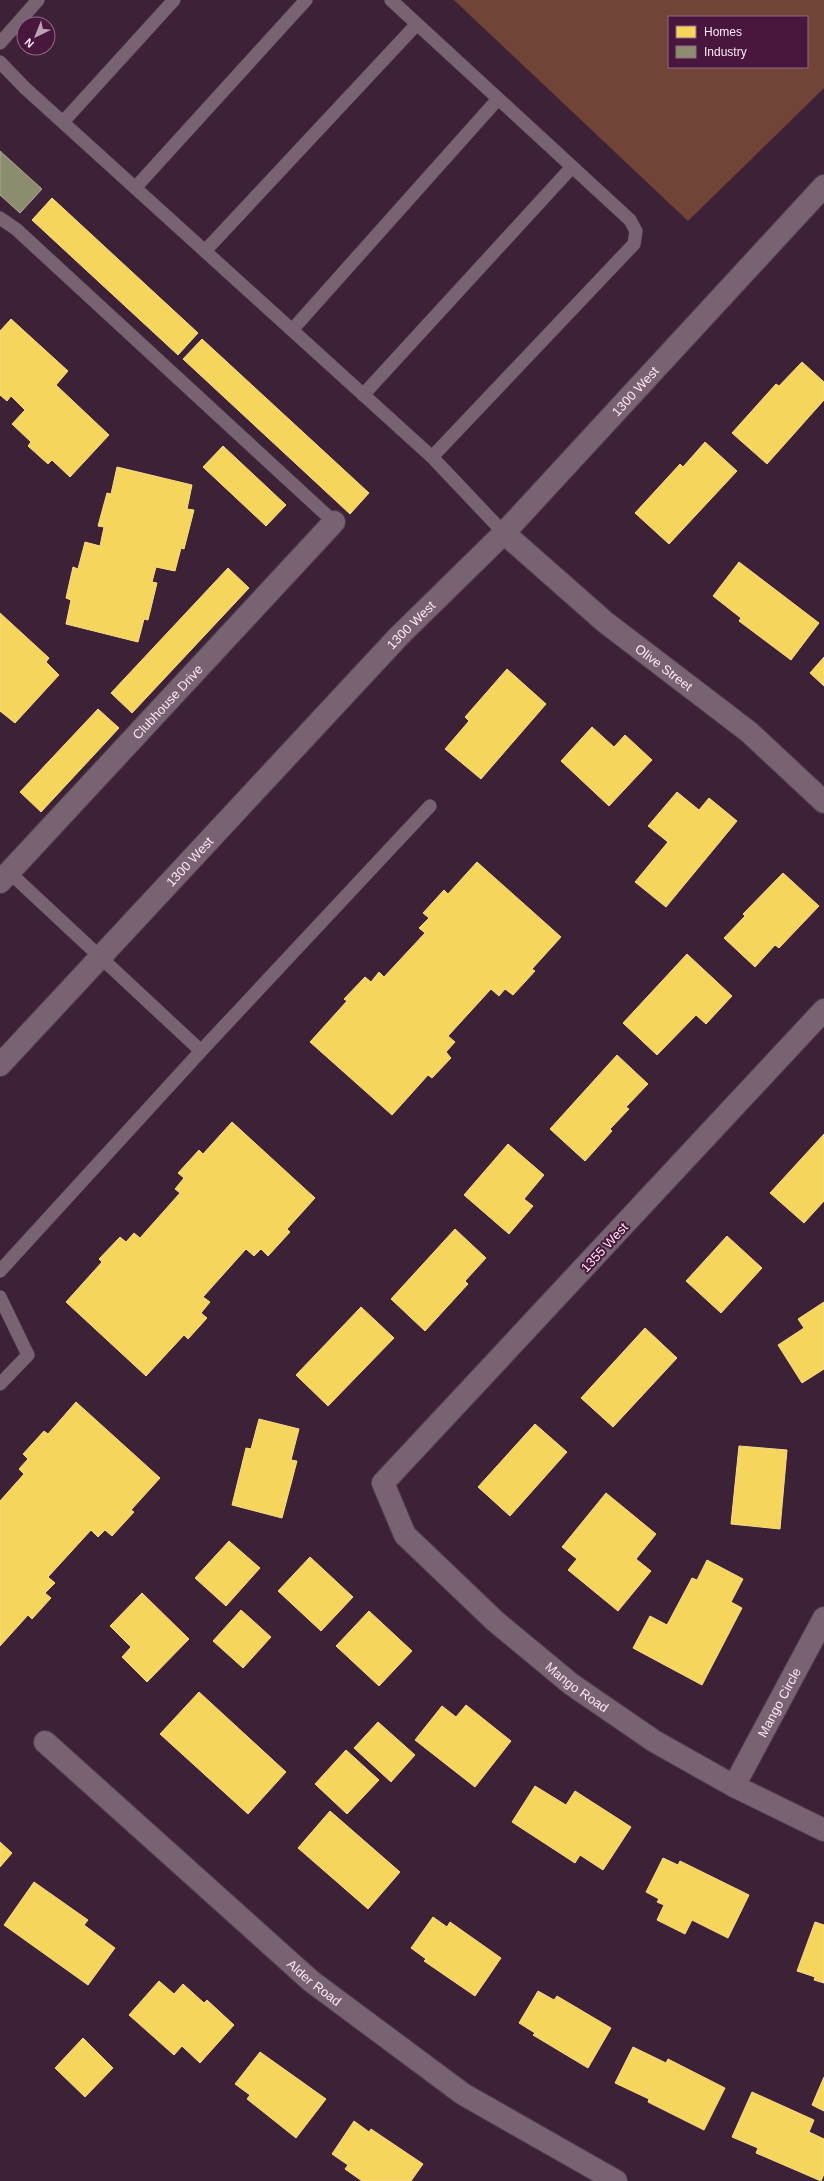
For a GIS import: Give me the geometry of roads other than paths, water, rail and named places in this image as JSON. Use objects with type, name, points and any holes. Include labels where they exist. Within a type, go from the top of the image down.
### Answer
[{"type":"street","name":"1300 West","points":[[0,1065],[399,636],[504,533],[824,186]]},
{"type":"street","name":"Clubhouse Drive","points":[[4,877],[334,522]]},
{"type":"street","name":"Olive Street","points":[[504,533],[605,622],[749,732],[824,802]]},
{"type":"street","name":"1355 West","points":[[384,1483],[824,1010]]},
{"type":"street","name":"Mango Road","points":[[384,1483],[404,1535],[532,1653],[612,1714],[654,1741],[734,1786],[824,1830]]},
{"type":"street","name":"Mango Circle","points":[[734,1786],[824,1618]]},
{"type":"street","name":"Alder Road","points":[[44,1742],[311,1982],[463,2094],[616,2181]]},
{"type":"lane","points":[[0,43],[38,0]]},
{"type":"lane","points":[[63,122],[174,0]]},
{"type":"lane","points":[[135,188],[306,0]]},
{"type":"lane","points":[[391,0],[630,220],[636,230],[634,244],[432,458]]},
{"type":"lane","points":[[205,251],[417,24]]},
{"type":"lane","points":[[0,62],[63,122],[432,458],[504,533]]},
{"type":"lane","points":[[292,330],[498,99]]},
{"type":"lane","points":[[363,395],[572,167]]},
{"type":"lane","points":[[0,218],[16,229],[334,522]]},
{"type":"lane","points":[[0,1271],[201,1051],[430,806]]},
{"type":"lane","points":[[4,877],[100,957],[201,1051]]},
{"type":"lane","points":[[0,1297],[28,1355],[0,1384]]}]
